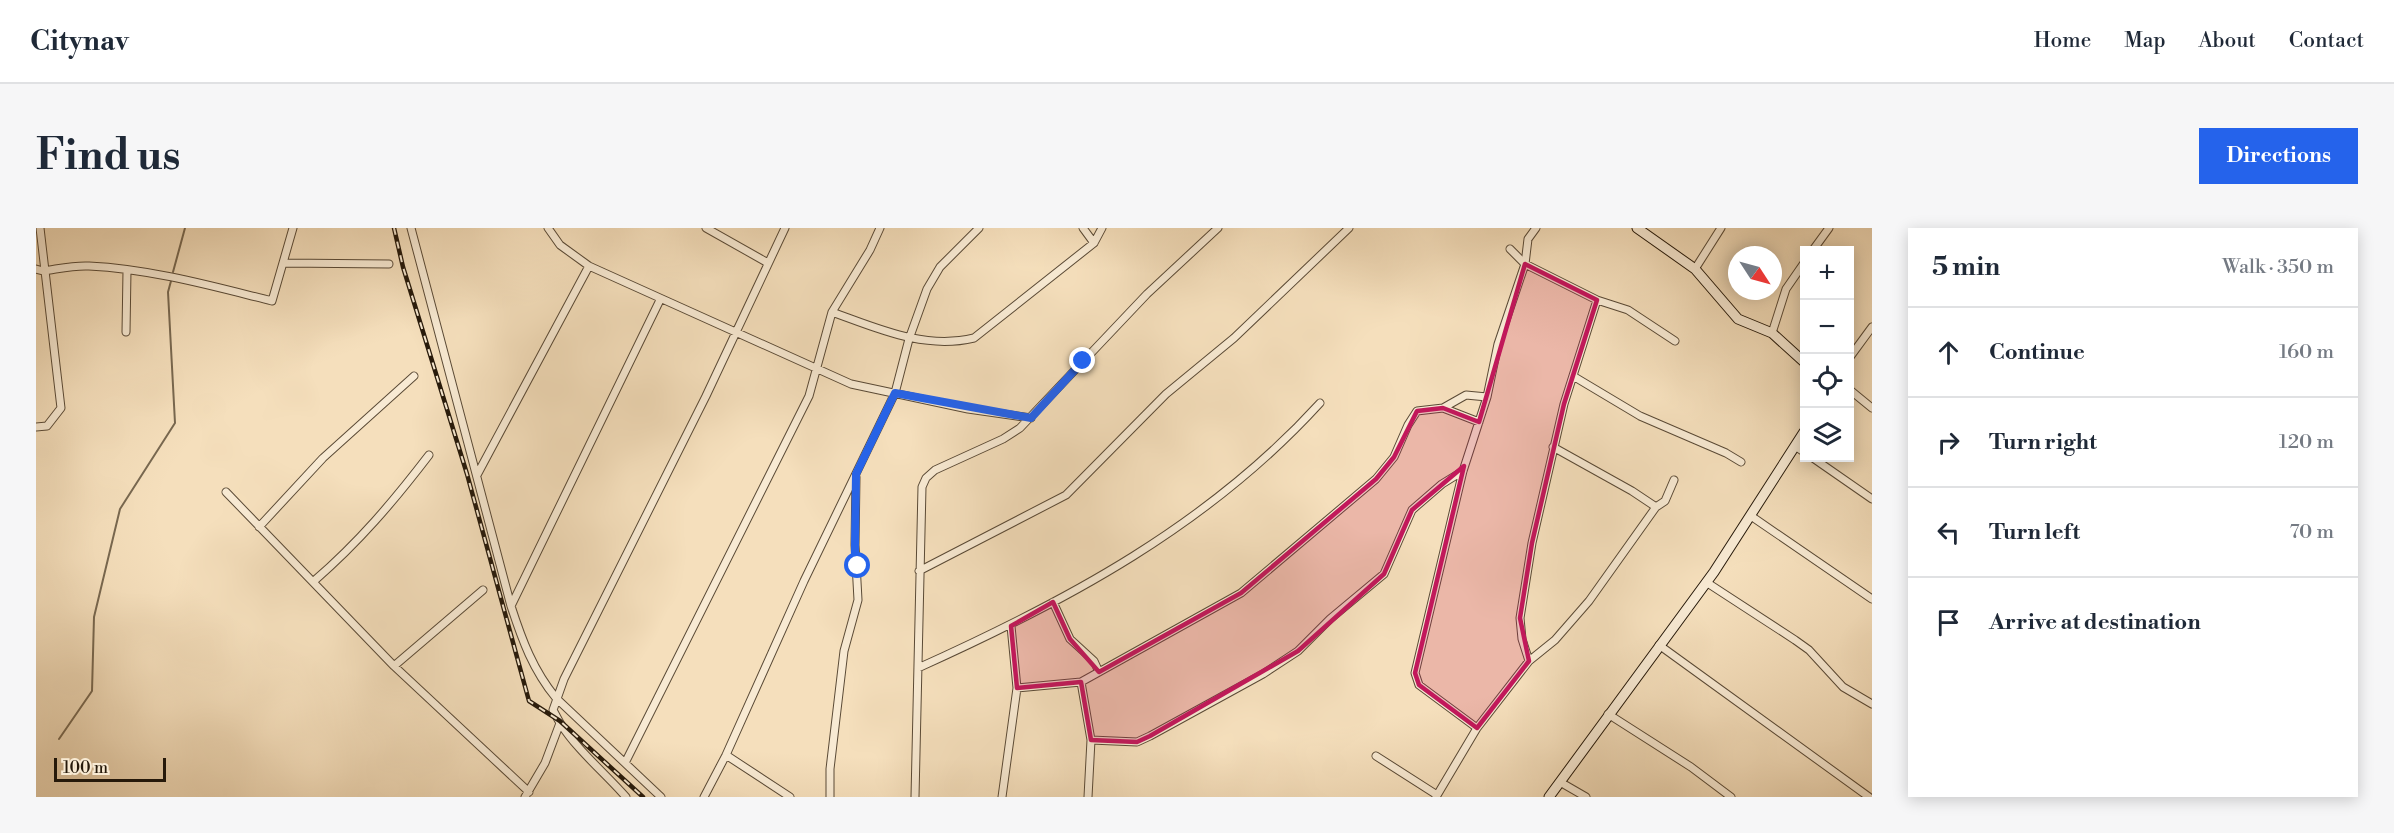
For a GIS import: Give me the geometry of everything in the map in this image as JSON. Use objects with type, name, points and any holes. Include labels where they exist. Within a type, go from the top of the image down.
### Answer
[{"type":"street","points":[[36,427],[47,426],[61,408],[39,270],[40,228]]},
{"type":"street","points":[[39,270],[88,266],[127,271],[186,279],[272,301],[293,228]]},
{"type":"street","points":[[411,228],[524,648],[542,681],[556,698],[661,797]]},
{"type":"street","points":[[548,228],[560,245],[589,266],[660,300],[735,331],[851,384],[1031,418]]},
{"type":"street","points":[[706,228],[768,263]]},
{"type":"street","points":[[626,797],[574,744],[553,710],[556,698],[706,396],[785,228]]},
{"type":"street","points":[[625,763],[809,396],[832,312],[870,250],[880,228]]},
{"type":"street","points":[[704,797],[726,755],[804,581],[895,393],[909,339],[927,289],[940,267],[979,228]]},
{"type":"street","points":[[1083,228],[1094,243]]},
{"type":"street","points":[[832,312],[909,339],[957,342],[974,338],[1094,243],[1102,228]]},
{"type":"street","points":[[915,797],[922,486],[926,478],[935,470],[1003,439],[1031,418],[1147,294],[1218,228]]},
{"type":"street","points":[[920,571],[1066,495],[1166,394],[1234,338],[1349,228]]},
{"type":"street","points":[[1478,728],[1419,685],[1416,680],[1463,471],[1486,397],[1498,344],[1525,264],[1528,239],[1536,228]]},
{"type":"street","points":[[1637,228],[1695,269],[1738,319],[1772,333],[1800,359]]},
{"type":"street","points":[[1695,269],[1721,228]]},
{"type":"street","points":[[1816,246],[1828,228]]},
{"type":"street","points":[[1510,249],[1525,264],[1597,300],[1628,309],[1675,341]]},
{"type":"street","points":[[284,263],[389,264]]},
{"type":"street","points":[[477,475],[589,266]]},
{"type":"street","points":[[1772,333],[1786,289],[1800,269]]},
{"type":"street","points":[[126,332],[127,271]]},
{"type":"street","points":[[511,606],[660,300]]},
{"type":"street","points":[[1529,662],[1520,618],[1553,447],[1597,300]]},
{"type":"street","points":[[1852,354],[1871,329]]},
{"type":"street","points":[[259,527],[323,458],[414,376]]},
{"type":"street","points":[[1573,376],[1640,416],[1726,453],[1741,462]]},
{"type":"street","points":[[1854,393],[1872,408]]},
{"type":"street","points":[[1017,688],[1081,682],[1241,593],[1376,479],[1394,457],[1407,425],[1417,411],[1443,408],[1466,395],[1486,397]]},
{"type":"street","points":[[918,668],[1011,626],[1166,537],[1245,476],[1320,403]]},
{"type":"street","points":[[1443,408],[1479,422]]},
{"type":"street","points":[[1549,797],[1706,582],[1800,438]]},
{"type":"street","points":[[1795,446],[1800,449]]},
{"type":"street","points":[[1553,447],[1614,480],[1656,507]]},
{"type":"street","points":[[314,581],[383,515],[429,455]]},
{"type":"street","points":[[1819,462],[1872,499]]},
{"type":"street","points":[[1091,740],[1137,742],[1263,674],[1298,651],[1384,574],[1412,510],[1442,484],[1463,471]]},
{"type":"street","points":[[830,797],[830,769],[844,651],[858,600],[855,545],[856,474]]},
{"type":"street","points":[[1376,756],[1436,796],[1478,728],[1529,662],[1555,640],[1589,601],[1656,507],[1665,501],[1674,480]]},
{"type":"street","points":[[226,492],[394,666],[527,794],[545,762],[560,723]]},
{"type":"street","points":[[1751,516],[1872,599]]},
{"type":"street","points":[[1706,582],[1809,650],[1843,687],[1872,704]]},
{"type":"street","points":[[394,666],[483,590]]},
{"type":"street","points":[[1053,602],[1070,639],[1094,661],[1099,672]]},
{"type":"street","points":[[1002,797],[1017,688],[1011,626]]},
{"type":"street","points":[[1659,645],[1858,794],[1869,797]]},
{"type":"street","points":[[1081,682],[1091,740],[1088,797]]},
{"type":"street","points":[[1608,714],[1691,767],[1723,794],[1731,797]]},
{"type":"street","points":[[726,755],[790,797]]},
{"type":"street","points":[[1560,782],[1586,797]]},
{"type":"highlighted area","points":[[1525,264],[1597,300],[1564,404],[1532,543],[1520,618],[1529,661],[1477,728],[1419,685],[1415,673],[1464,466],[1412,510],[1384,574],[1298,651],[1137,742],[1091,740],[1081,682],[1017,688],[1011,626],[1053,602],[1070,639],[1099,672],[1241,593],[1376,479],[1394,457],[1417,411],[1443,408],[1479,422]]},
{"type":"waterway","points":[[173,272],[185,228]]},
{"type":"waterway","points":[[59,739],[92,691],[94,617],[120,509],[175,423],[168,292],[171,281]]},
{"type":"railway","points":[[394,228],[403,267],[467,474],[529,701],[560,721],[643,797]]},
{"type":"route","points":[[858,566],[855,561],[858,491],[856,474],[895,393],[969,409],[1031,418],[1083,361]]}]
